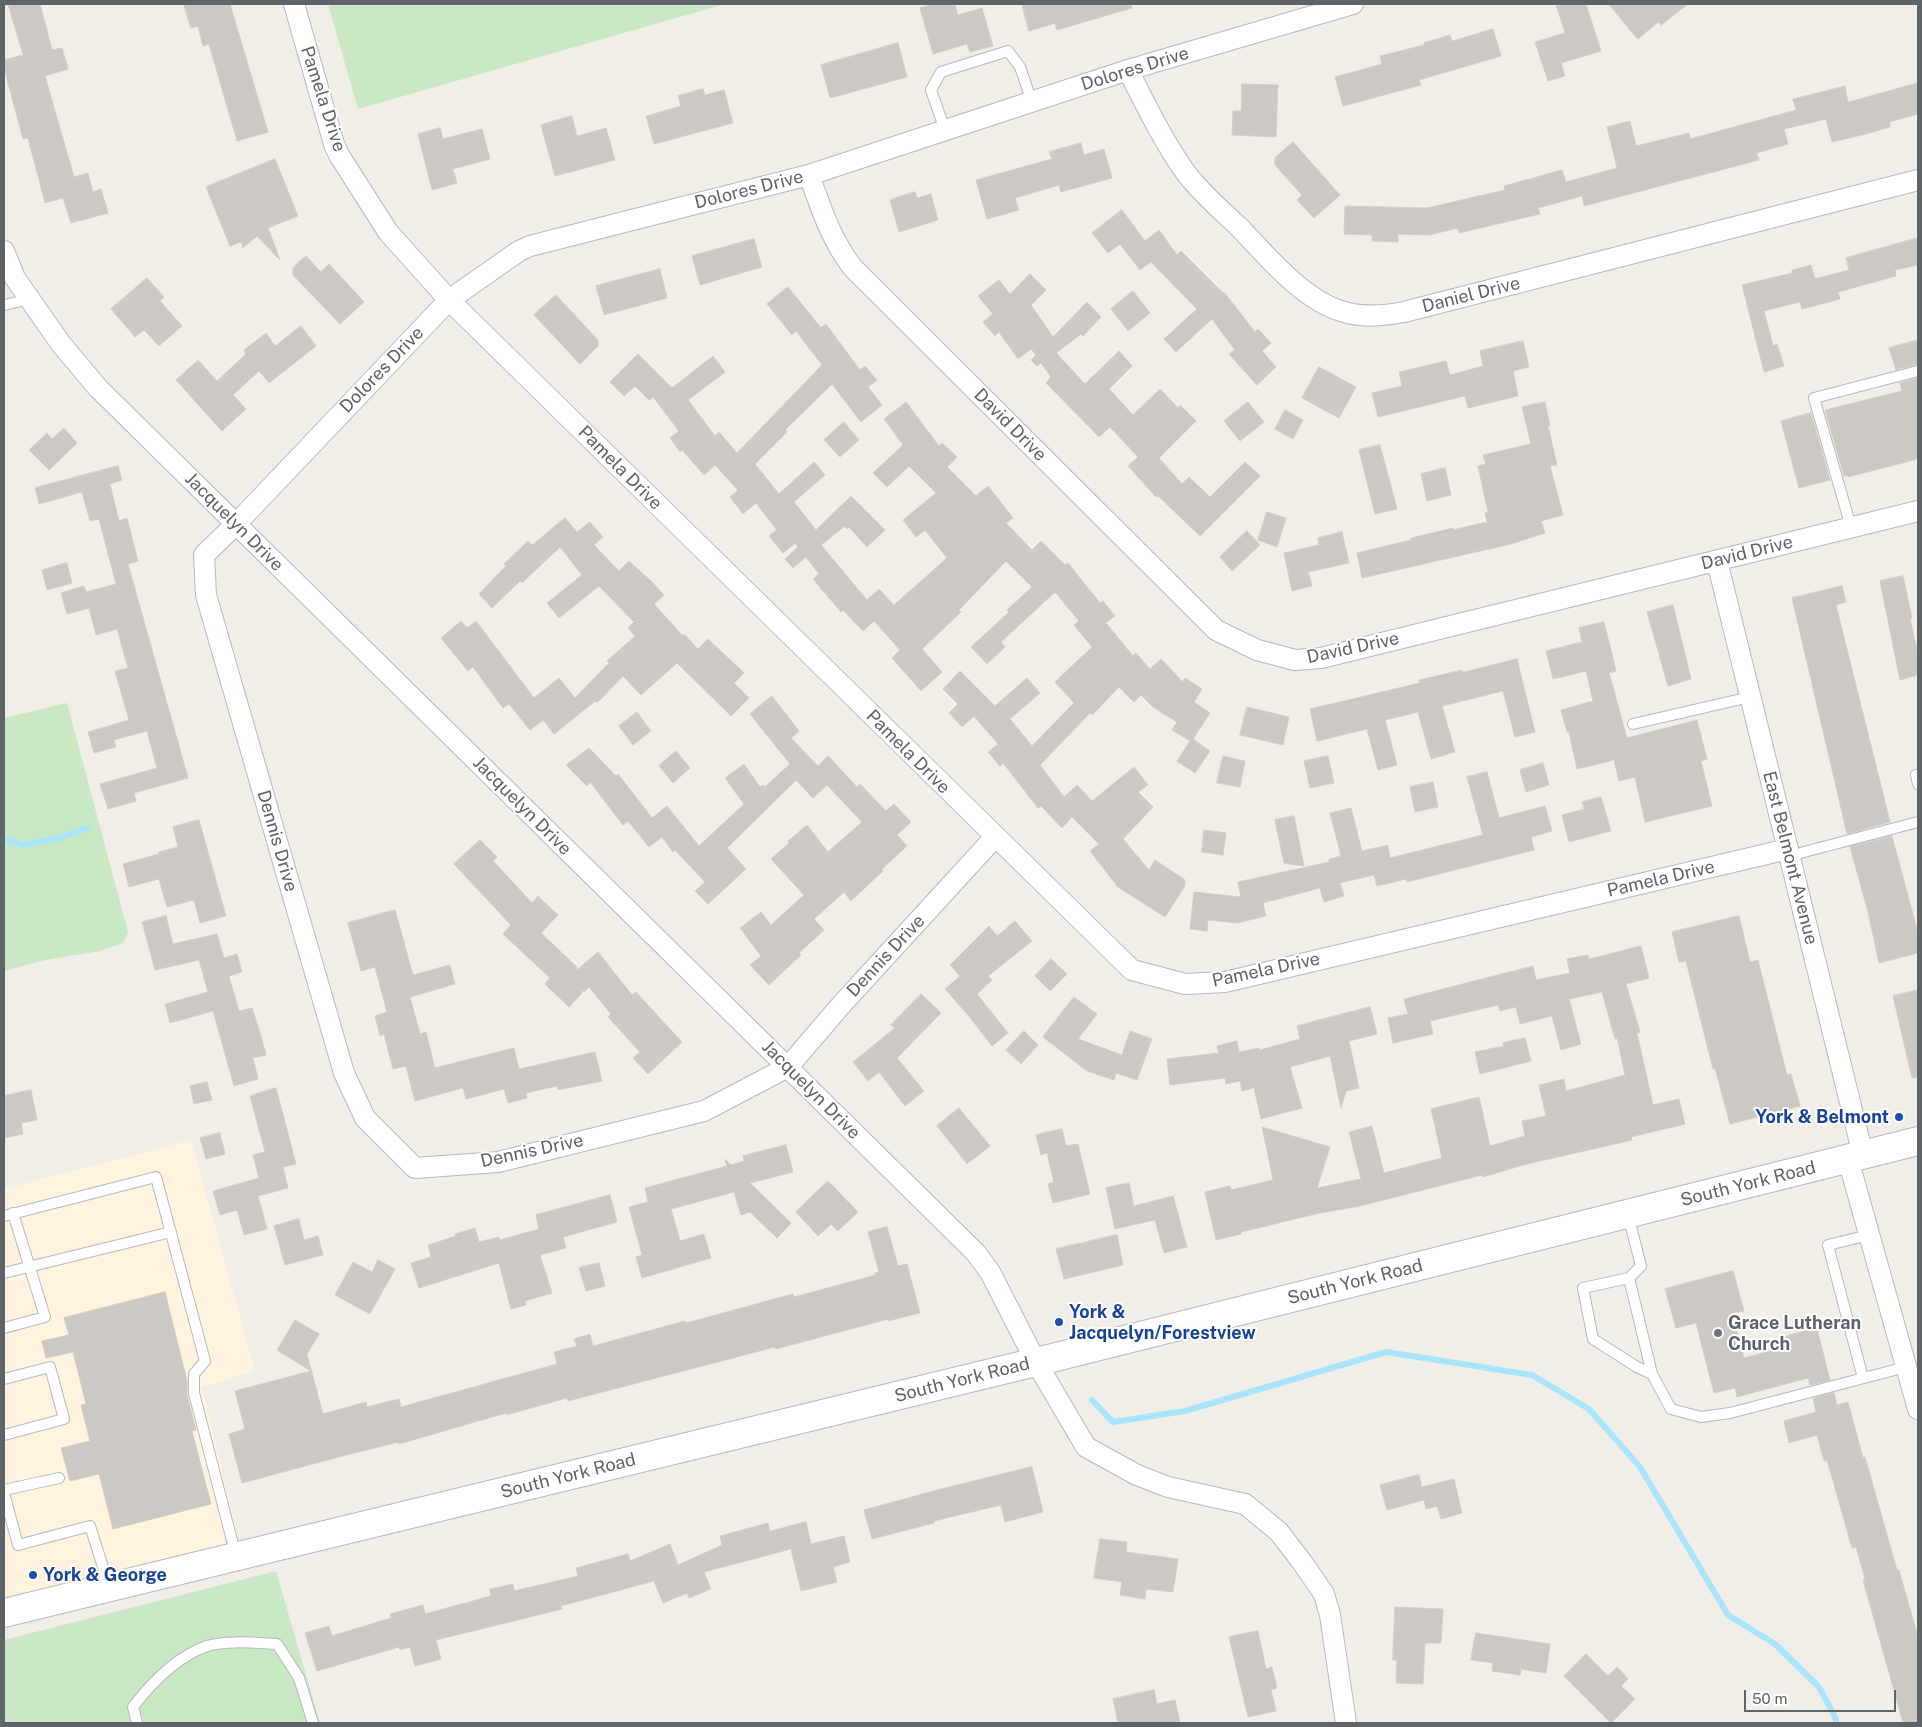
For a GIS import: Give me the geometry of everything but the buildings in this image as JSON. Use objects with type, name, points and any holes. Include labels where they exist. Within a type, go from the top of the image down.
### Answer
[{"type":"main road","name":"South York Road","points":[[4,1613],[1036,1362],[1918,1141]]},
{"type":"street","name":"Pamela Drive","points":[[294,4],[334,144],[388,232],[449,300],[995,838],[1132,970],[1185,984],[1225,982],[1789,852]]},
{"type":"street","name":"Dolores Drive","points":[[236,524],[449,300],[519,251],[530,246],[809,175],[1128,70],[1353,4]]},
{"type":"street","name":"Daniel Drive","points":[[1128,70],[1172,152],[1187,174],[1202,191],[1298,285],[1320,303],[1340,312],[1361,316],[1378,317],[1404,312],[1918,180]]},
{"type":"street","name":"David Drive","points":[[809,175],[826,222],[842,254],[852,268],[1216,630],[1257,650],[1295,660],[1320,658],[1918,511]]},
{"type":"street","name":"Jacquelyn Drive","points":[[4,251],[15,278],[61,344],[98,388],[976,1253],[990,1272],[1036,1362],[1086,1447],[1137,1475],[1168,1487],[1245,1504],[1279,1532],[1324,1594],[1330,1615],[1346,1723]]},
{"type":"street","name":"Dennis Drive","points":[[236,524],[204,555],[206,595],[344,1073],[365,1118],[415,1168],[498,1162],[704,1111],[788,1067],[842,1004],[995,838]]},
{"type":"street","name":"East Belmont Avenue","points":[[1717,561],[1789,852],[1855,1157],[1869,1234],[1918,1410]]},
{"type":"lane","points":[[945,130],[930,90],[941,72],[1008,51],[1020,67],[1032,102]]},
{"type":"lane","points":[[4,306],[30,299]]},
{"type":"lane","points":[[1851,527],[1814,398],[1918,371]]},
{"type":"lane","points":[[1633,724],[1750,697]]},
{"type":"lane","points":[[1789,852],[1918,822]]},
{"type":"lane","points":[[4,1328],[45,1317],[29,1266],[8,1214],[156,1177],[205,1361],[194,1374],[194,1393],[236,1556]]},
{"type":"lane","points":[[1628,1214],[1641,1266],[1629,1278],[1583,1288],[1593,1339],[1637,1367],[1652,1374]]},
{"type":"lane","points":[[4,1273],[170,1232]]},
{"type":"lane","points":[[1863,1378],[1828,1245],[1869,1234]]},
{"type":"lane","points":[[1629,1278],[1652,1374],[1671,1409],[1701,1417],[1730,1413],[1906,1367]]},
{"type":"lane","points":[[4,1379],[50,1367],[64,1419],[4,1435]]},
{"type":"lane","points":[[59,1478],[4,1496],[18,1545],[90,1526],[109,1587]]},
{"type":"lane","points":[[137,1723],[133,1707],[149,1686],[175,1664],[208,1646],[242,1642],[277,1644],[299,1678],[313,1723]]},
{"type":"shaded area","points":[[191,1140],[255,1371],[202,1387],[241,1551],[4,1609],[4,1189]]},
{"type":"green space","points":[[328,4],[725,4],[358,109]]},
{"type":"green space","points":[[67,703],[128,932],[123,943],[100,951],[45,960],[4,971],[4,718]]},
{"type":"green space","points":[[276,1571],[320,1723],[4,1723],[4,1640]]},
{"type":"waterway","points":[[4,839],[22,845],[60,838],[87,828]]},
{"type":"waterway","points":[[1092,1400],[1113,1422],[1185,1411],[1386,1352],[1532,1375],[1589,1409],[1640,1467],[1728,1615],[1775,1644],[1819,1687],[1836,1719],[1836,1723]]},
{"type":"place","name":"York & Belmont","points":[[1899,1117]]},
{"type":"place","name":"York & Jacquelyn/Forestview","points":[[1059,1322]]},
{"type":"place","name":"Grace Lutheran Church","points":[[1718,1333]]},
{"type":"place","name":"York & George","points":[[33,1575]]}]
